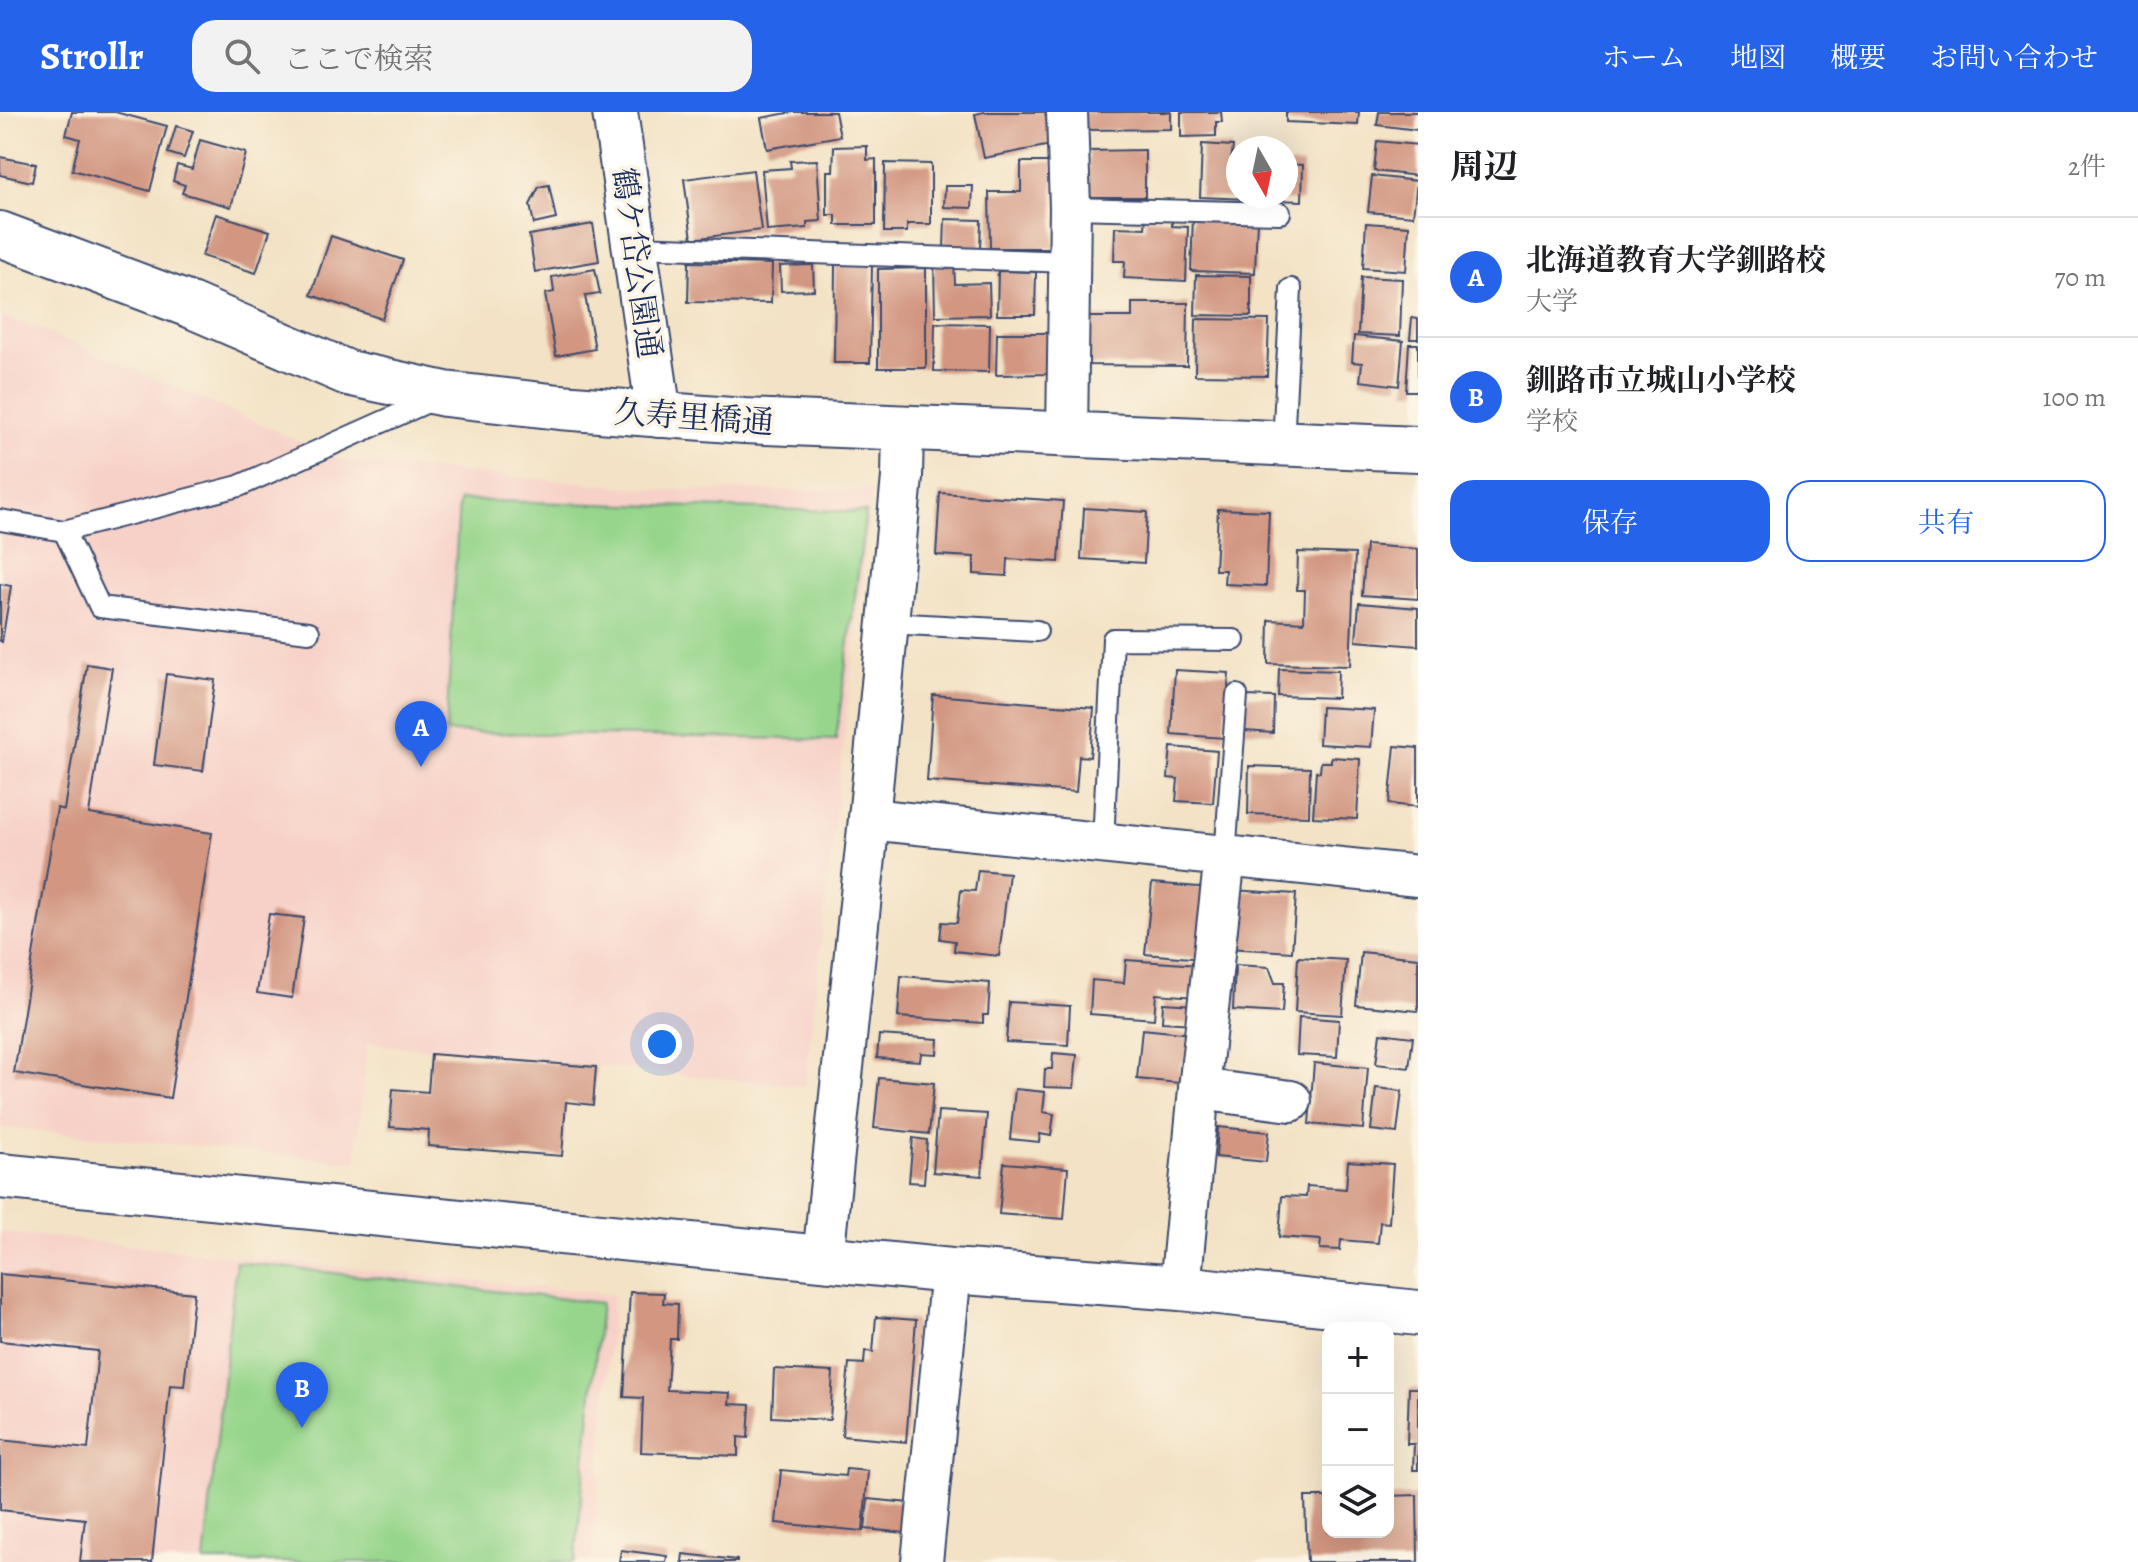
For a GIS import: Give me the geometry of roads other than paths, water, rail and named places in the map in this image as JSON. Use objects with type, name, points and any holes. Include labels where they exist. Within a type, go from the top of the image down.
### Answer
[{"type":"street","name":"鶴ケ岱公園通","points":[[615,112],[659,415]]},
{"type":"street","points":[[1067,112],[1070,208],[1067,436]]},
{"type":"street","name":"久寿里橋通","points":[[0,234],[190,305],[348,373],[445,394],[659,415],[903,429],[1418,449]]},
{"type":"street","points":[[823,1258],[888,623],[902,477],[903,429]]},
{"type":"street","points":[[869,819],[1418,876]]},
{"type":"street","points":[[1180,1288],[1225,856]]},
{"type":"street","points":[[1199,1089],[1291,1101]]},
{"type":"street","points":[[0,1176],[951,1271],[1180,1288],[1418,1313]]},
{"type":"street","points":[[922,1562],[951,1271]]},
{"type":"lane","points":[[1070,208],[1280,213]]},
{"type":"lane","points":[[635,247],[1070,262]]},
{"type":"lane","points":[[1283,444],[1291,289]]},
{"type":"lane","points":[[0,520],[64,531],[239,486],[445,394]]},
{"type":"lane","points":[[64,531],[100,607],[309,632]]},
{"type":"lane","points":[[888,623],[1037,631]]},
{"type":"lane","points":[[1103,843],[1113,639],[1234,640]]},
{"type":"lane","points":[[1225,856],[1237,695]]},
{"type":"place","name":"北海道教育大学釧路校","points":[[421,767]]},
{"type":"place","name":"釧路市立城山小学校","points":[[302,1428]]}]
